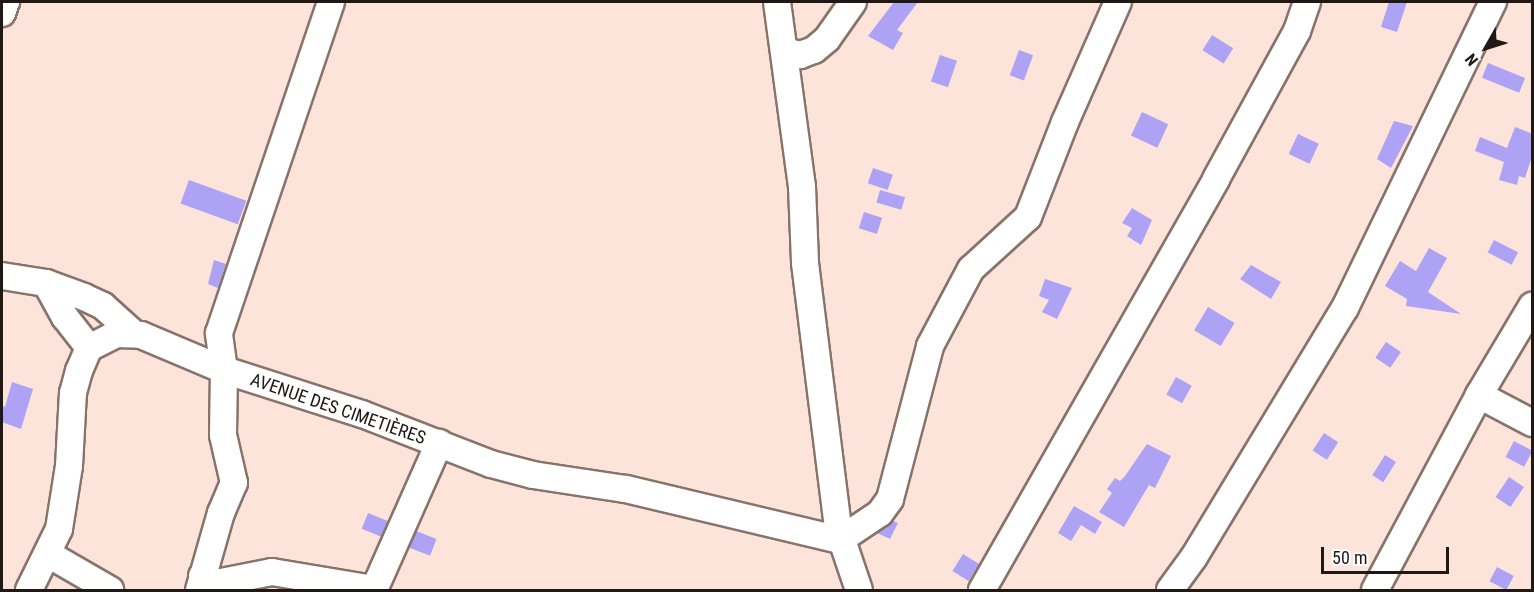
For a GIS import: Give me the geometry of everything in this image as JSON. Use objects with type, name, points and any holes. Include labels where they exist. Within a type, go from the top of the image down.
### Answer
[{"type":"street","points":[[2,13],[6,2]]},
{"type":"street","points":[[200,583],[221,513],[234,483],[223,435],[224,370],[219,333],[331,2]]},
{"type":"street","points":[[777,2],[802,187],[805,263],[840,540],[859,591]]},
{"type":"street","points":[[785,51],[800,55],[814,50],[827,39],[853,2]]},
{"type":"street","points":[[840,540],[880,513],[890,499],[930,346],[971,268],[1028,217],[1065,122],[1118,2]]},
{"type":"street","points":[[982,591],[1216,179],[1297,31],[1307,2]]},
{"type":"street","points":[[1170,591],[1194,557],[1345,308],[1493,2]]},
{"type":"street","points":[[2,276],[46,283],[103,306],[133,333]]},
{"type":"street","points":[[46,283],[65,317],[89,348]]},
{"type":"street","points":[[1375,591],[1479,395],[1533,306]]},
{"type":"street","points":[[29,591],[59,529],[69,466],[73,393],[89,348],[116,334],[133,333]]},
{"type":"street","name":"AVENUE DES CIMETIÈRES","points":[[133,333],[224,370],[533,475],[626,489],[840,540]]},
{"type":"street","points":[[192,356],[219,333]]},
{"type":"street","points":[[1479,395],[1533,423]]},
{"type":"street","points":[[181,591],[200,583],[216,583],[282,572],[374,590],[439,443]]},
{"type":"street","points":[[48,554],[110,591]]},
{"type":"building","points":[[894,2],[918,2],[897,30],[903,33],[893,50],[868,36]]},
{"type":"building","points":[[1389,2],[1407,2],[1397,32],[1381,27]]},
{"type":"building","points":[[1212,35],[1233,48],[1224,64],[1202,50]]},
{"type":"building","points":[[1019,50],[1033,55],[1024,81],[1010,75]]},
{"type":"building","points":[[940,55],[957,61],[948,87],[931,81]]},
{"type":"building","points":[[1488,63],[1525,78],[1519,93],[1482,78]]},
{"type":"building","points":[[1142,112],[1168,124],[1157,148],[1131,136]]},
{"type":"building","points":[[1394,121],[1413,126],[1391,168],[1377,159]]},
{"type":"building","points":[[1515,127],[1533,134],[1533,153],[1525,178],[1519,176],[1517,185],[1499,180],[1504,162],[1475,151],[1480,137],[1507,148]]},
{"type":"building","points":[[1298,134],[1319,144],[1310,164],[1289,154]]},
{"type":"building","points":[[873,168],[893,175],[888,190],[868,183]]},
{"type":"building","points":[[189,180],[246,201],[238,224],[180,203]]},
{"type":"building","points":[[880,190],[905,197],[901,210],[876,202]]},
{"type":"building","points":[[1132,208],[1152,220],[1141,245],[1127,236],[1132,228],[1122,223]]},
{"type":"building","points":[[864,212],[882,218],[877,234],[859,228]]},
{"type":"building","points":[[1494,240],[1518,252],[1512,265],[1488,252]]},
{"type":"building","points":[[1429,248],[1447,258],[1428,292],[1461,314],[1406,306],[1407,299],[1385,286],[1400,261],[1416,271]]},
{"type":"building","points":[[214,260],[226,264],[218,288],[208,284]]},
{"type":"building","points":[[1251,265],[1281,282],[1271,299],[1240,279]]},
{"type":"building","points":[[1045,279],[1072,288],[1057,319],[1042,312],[1049,300],[1039,296]]},
{"type":"building","points":[[1208,307],[1235,323],[1221,346],[1194,330]]},
{"type":"building","points":[[1386,342],[1401,352],[1390,368],[1375,358]]},
{"type":"building","points":[[1176,377],[1192,386],[1182,403],[1166,394]]},
{"type":"building","points":[[12,382],[33,389],[21,429],[2,422],[2,406],[5,407]]},
{"type":"building","points":[[1324,433],[1338,442],[1327,460],[1313,451]]},
{"type":"building","points":[[1514,441],[1532,451],[1524,467],[1506,457]]},
{"type":"building","points":[[1147,444],[1171,456],[1155,488],[1149,485],[1124,527],[1099,512],[1112,493],[1107,489],[1115,478],[1120,481],[1125,476]]},
{"type":"building","points":[[1385,455],[1396,462],[1383,482],[1372,475]]},
{"type":"building","points":[[1509,477],[1524,487],[1511,507],[1496,497]]},
{"type":"building","points":[[1074,506],[1102,522],[1095,534],[1081,525],[1071,541],[1058,533]]},
{"type":"building","points":[[368,513],[388,521],[382,537],[362,529]]},
{"type":"building","points":[[893,521],[898,523],[890,539],[877,533]]},
{"type":"building","points":[[416,531],[437,539],[430,556],[410,548]]},
{"type":"building","points":[[963,554],[979,564],[969,581],[952,571]]},
{"type":"building","points":[[1497,567],[1514,576],[1506,590],[1489,581]]}]
